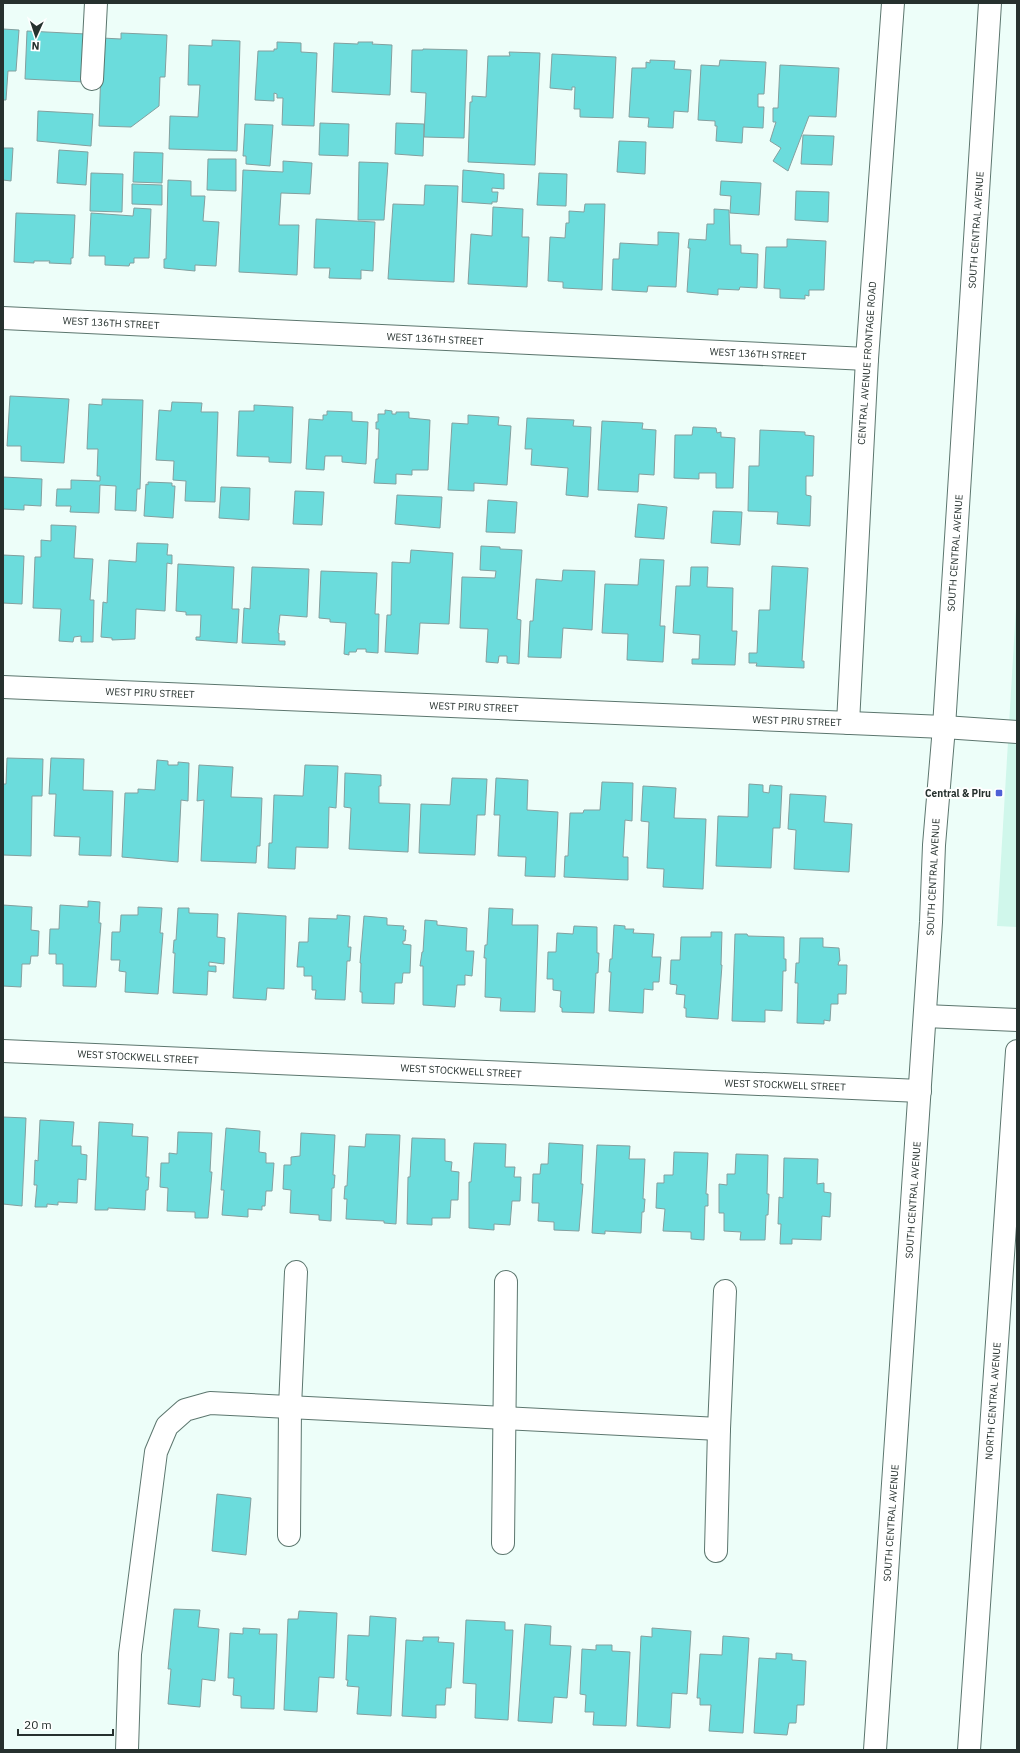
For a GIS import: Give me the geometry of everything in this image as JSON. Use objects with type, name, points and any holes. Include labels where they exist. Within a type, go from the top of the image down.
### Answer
[{"type":"street","points":[[92,79],[96,3]]},
{"type":"street","name":"CENTRAL AVENUE FRONTAGE ROAD","points":[[848,723],[867,359],[893,3]]},
{"type":"street","name":"SOUTH CENTRAL AVENUE","points":[[875,1750],[920,1091],[931,922],[934,845],[944,727],[990,3]]},
{"type":"street","name":"WEST 136TH STREET","points":[[3,318],[867,359]]},
{"type":"street","name":"WEST PIRU STREET","points":[[3,687],[944,727],[1017,732]]},
{"type":"street","points":[[924,1016],[1017,1020]]},
{"type":"street","name":"WEST STOCKWELL STREET","points":[[3,1051],[920,1091]]},
{"type":"street","name":"NORTH CENTRAL AVENUE","points":[[969,1750],[1017,1051]]},
{"type":"street","points":[[289,1535],[290,1407],[296,1272]]},
{"type":"street","points":[[503,1543],[506,1282]]},
{"type":"street","points":[[716,1551],[719,1429],[725,1291]]},
{"type":"street","points":[[127,1750],[130,1654],[156,1452],[167,1426],[185,1410],[210,1403],[719,1429]]},
{"type":"shaded area","points":[[1017,591],[1017,927],[997,926]]},
{"type":"building","points":[[3,29],[19,30],[16,71],[8,71],[6,100],[3,100]]},
{"type":"building","points":[[27,31],[86,34],[84,82],[25,79]]},
{"type":"building","points":[[121,33],[167,35],[165,77],[160,77],[159,106],[131,127],[99,126],[102,38],[121,39]]},
{"type":"building","points":[[212,40],[240,41],[237,151],[169,149],[170,116],[198,117],[200,85],[188,85],[189,45],[212,46]]},
{"type":"building","points":[[277,42],[301,43],[301,52],[317,53],[314,126],[282,125],[283,98],[277,98],[277,94],[274,93],[274,101],[255,100],[258,51],[274,51],[274,49],[277,49]]},
{"type":"building","points":[[358,42],[373,42],[372,44],[392,45],[390,95],[332,92],[334,43],[358,44]]},
{"type":"building","points":[[412,50],[467,50],[464,138],[424,137],[426,93],[411,92]]},
{"type":"building","points":[[509,52],[540,53],[535,165],[468,162],[470,102],[472,102],[472,96],[486,97],[488,56],[510,56]]},
{"type":"building","points":[[552,54],[616,57],[613,118],[580,117],[580,109],[574,109],[575,87],[572,87],[572,90],[550,88]]},
{"type":"building","points":[[650,60],[675,61],[674,69],[691,70],[688,112],[674,111],[673,128],[648,127],[649,118],[629,117],[632,68],[646,68],[646,62],[650,63]]},
{"type":"building","points":[[720,60],[766,62],[764,94],[758,94],[758,107],[764,107],[763,128],[743,127],[742,143],[716,141],[717,126],[715,126],[715,121],[698,120],[701,65],[719,66]]},
{"type":"building","points":[[780,65],[839,68],[836,117],[809,116],[788,171],[773,161],[781,148],[770,141],[776,122],[773,122],[773,108],[778,108]]},
{"type":"building","points":[[38,111],[93,114],[91,146],[37,141]]},
{"type":"building","points":[[320,123],[349,124],[348,156],[319,155]]},
{"type":"building","points":[[396,123],[424,124],[423,156],[395,154]]},
{"type":"building","points":[[245,124],[273,125],[270,166],[246,164],[246,156],[243,156]]},
{"type":"building","points":[[803,135],[834,136],[832,165],[801,164]]},
{"type":"building","points":[[619,141],[646,142],[645,174],[617,172]]},
{"type":"building","points":[[3,148],[13,148],[11,181],[3,180]]},
{"type":"building","points":[[59,150],[88,152],[86,185],[57,183]]},
{"type":"building","points":[[134,152],[163,153],[162,183],[133,182]]},
{"type":"building","points":[[208,159],[236,159],[236,191],[207,190]]},
{"type":"building","points":[[283,161],[312,163],[310,194],[281,193],[279,225],[299,225],[297,275],[239,272],[243,170],[283,172]]},
{"type":"building","points":[[359,162],[388,163],[384,220],[358,220]]},
{"type":"building","points":[[463,170],[504,174],[504,189],[492,188],[492,192],[498,192],[497,202],[492,202],[492,204],[462,202]]},
{"type":"building","points":[[91,173],[123,174],[122,212],[90,211]]},
{"type":"building","points":[[539,173],[567,174],[566,206],[537,205]]},
{"type":"building","points":[[168,180],[191,181],[191,196],[205,196],[203,221],[219,222],[216,266],[195,265],[195,271],[164,268],[164,259],[166,259]]},
{"type":"building","points":[[721,181],[761,183],[759,215],[730,213],[731,196],[720,195]]},
{"type":"building","points":[[132,184],[162,185],[162,205],[132,204]]},
{"type":"building","points":[[425,185],[458,186],[454,282],[388,279],[393,204],[424,205]]},
{"type":"building","points":[[796,191],[829,192],[828,222],[795,220]]},
{"type":"building","points":[[585,204],[605,204],[602,290],[563,288],[563,282],[548,281],[550,237],[565,238],[566,223],[569,223],[569,211],[584,212]]},
{"type":"building","points":[[493,207],[523,209],[522,237],[529,237],[527,287],[468,284],[471,234],[492,236]]},
{"type":"building","points":[[134,208],[151,209],[149,258],[134,258],[134,263],[130,263],[129,266],[105,265],[105,256],[89,256],[91,213],[133,216]]},
{"type":"building","points":[[714,209],[729,210],[730,245],[741,245],[741,253],[758,254],[757,288],[740,287],[739,290],[718,289],[718,295],[687,292],[690,248],[688,248],[689,239],[706,240],[707,224],[714,224]]},
{"type":"building","points":[[16,213],[75,215],[73,258],[71,258],[71,264],[49,263],[50,261],[34,261],[34,263],[14,262]]},
{"type":"building","points":[[316,219],[375,222],[373,271],[361,270],[361,279],[329,278],[330,268],[314,268]]},
{"type":"building","points":[[658,232],[679,233],[676,287],[648,286],[647,292],[612,290],[613,259],[619,259],[620,243],[658,245]]},
{"type":"building","points":[[787,239],[826,241],[824,290],[809,290],[809,296],[805,295],[805,299],[780,298],[780,289],[764,288],[766,247],[787,247]]},
{"type":"building","points":[[10,396],[69,399],[64,463],[21,461],[21,446],[7,446]]},
{"type":"building","points":[[102,399],[143,400],[140,489],[137,489],[136,511],[115,510],[116,486],[100,485],[99,513],[70,512],[71,506],[56,506],[57,489],[71,489],[71,480],[100,481],[100,476],[97,476],[98,449],[87,449],[89,404],[102,405]]},
{"type":"building","points":[[172,402],[202,403],[201,412],[218,412],[215,502],[185,501],[186,481],[173,480],[174,461],[156,460],[159,410],[171,411]]},
{"type":"building","points":[[254,405],[293,407],[291,463],[269,462],[269,457],[237,456],[239,411],[254,411]]},
{"type":"building","points":[[385,410],[392,411],[392,414],[396,414],[396,412],[409,412],[409,418],[430,420],[428,470],[412,470],[412,475],[396,474],[396,484],[374,483],[376,459],[378,459],[379,429],[376,429],[376,422],[378,422],[378,414],[385,414]]},
{"type":"building","points":[[327,411],[352,412],[352,421],[368,422],[366,464],[342,462],[342,456],[325,456],[324,470],[306,469],[309,419],[323,420],[323,415],[327,415]]},
{"type":"building","points":[[468,415],[499,417],[498,425],[511,426],[507,485],[474,483],[474,491],[448,490],[452,423],[468,424]]},
{"type":"building","points":[[527,418],[574,420],[573,426],[591,427],[588,497],[566,495],[568,468],[531,465],[532,449],[525,449]]},
{"type":"building","points":[[602,421],[643,423],[642,429],[656,430],[654,475],[639,474],[638,492],[598,490]]},
{"type":"building","points":[[693,427],[716,428],[717,433],[721,432],[721,437],[735,438],[733,488],[716,488],[716,473],[699,473],[699,479],[674,478],[675,435],[692,435]]},
{"type":"building","points":[[760,430],[805,432],[805,435],[814,436],[813,476],[806,476],[806,495],[811,496],[810,526],[777,524],[778,512],[748,511],[749,466],[759,466]]},
{"type":"building","points":[[3,477],[42,479],[41,506],[24,505],[24,510],[3,509]]},
{"type":"building","points":[[148,482],[172,483],[172,486],[175,486],[173,518],[144,516],[146,484],[148,485]]},
{"type":"building","points":[[221,487],[250,488],[249,520],[219,518]]},
{"type":"building","points":[[295,491],[324,492],[322,525],[293,524]]},
{"type":"building","points":[[397,495],[442,497],[440,528],[395,524]]},
{"type":"building","points":[[488,500],[517,502],[515,533],[486,532]]},
{"type":"building","points":[[638,504],[667,507],[664,539],[635,537]]},
{"type":"building","points":[[713,511],[742,512],[740,545],[711,543]]},
{"type":"building","points":[[51,525],[76,526],[74,558],[93,559],[90,600],[94,600],[93,642],[81,642],[81,636],[74,637],[73,642],[59,641],[61,609],[33,608],[35,557],[41,557],[41,540],[51,541]]},
{"type":"building","points":[[137,543],[168,544],[167,555],[172,555],[172,564],[167,563],[165,611],[136,609],[135,639],[112,640],[112,638],[101,637],[103,602],[107,603],[109,560],[136,562]]},
{"type":"building","points":[[481,546],[522,550],[517,619],[521,620],[519,664],[507,663],[507,656],[499,656],[498,663],[486,662],[488,629],[460,628],[462,577],[495,578],[496,571],[480,570]]},
{"type":"building","points":[[411,550],[453,553],[449,624],[420,623],[418,654],[385,652],[387,615],[391,615],[392,562],[410,563]]},
{"type":"building","points":[[3,555],[24,556],[22,604],[3,603]]},
{"type":"building","points":[[640,559],[664,560],[660,626],[665,626],[663,662],[627,660],[628,634],[602,633],[605,584],[638,585]]},
{"type":"building","points":[[178,564],[234,567],[232,609],[239,609],[237,643],[196,640],[196,637],[200,637],[201,615],[186,615],[186,612],[176,611]]},
{"type":"building","points":[[772,566],[808,568],[802,661],[804,661],[804,668],[756,666],[757,663],[749,663],[749,653],[757,653],[759,610],[770,610]]},
{"type":"building","points":[[252,567],[309,569],[307,617],[280,615],[278,633],[279,641],[285,641],[285,645],[242,643],[244,608],[250,609]]},
{"type":"building","points":[[691,567],[708,567],[707,587],[733,588],[732,631],[737,631],[735,665],[692,664],[692,659],[699,659],[700,635],[673,633],[676,586],[690,586]]},
{"type":"building","points":[[563,570],[595,571],[592,630],[563,628],[561,658],[528,657],[530,621],[533,621],[536,579],[562,581]]},
{"type":"building","points":[[321,571],[377,573],[375,614],[379,614],[378,653],[366,652],[366,649],[357,649],[356,652],[349,652],[349,655],[344,654],[346,623],[330,622],[330,619],[319,618]]},
{"type":"building","points":[[7,758],[43,759],[42,796],[32,796],[31,856],[3,855],[3,784],[6,784]]},
{"type":"building","points":[[51,758],[84,759],[83,790],[113,791],[111,856],[79,855],[80,837],[54,836],[56,794],[49,794]]},
{"type":"building","points":[[157,760],[168,761],[168,765],[178,765],[178,762],[189,763],[188,801],[181,800],[178,862],[122,857],[125,793],[138,793],[138,789],[155,790]]},
{"type":"building","points":[[199,765],[233,767],[231,797],[262,798],[260,846],[257,846],[256,863],[201,861],[204,800],[197,801]]},
{"type":"building","points":[[305,765],[338,766],[336,808],[329,807],[328,848],[296,847],[295,869],[268,868],[269,843],[272,843],[274,795],[303,796]]},
{"type":"building","points":[[345,773],[381,775],[381,786],[379,786],[379,803],[410,804],[408,852],[349,849],[351,808],[344,807]]},
{"type":"building","points":[[452,778],[487,779],[485,815],[477,815],[475,855],[419,853],[421,804],[450,805]]},
{"type":"building","points":[[496,778],[528,780],[527,810],[558,812],[555,877],[525,876],[526,857],[498,856],[500,815],[494,815]]},
{"type":"building","points":[[602,782],[633,783],[632,821],[625,820],[623,857],[628,857],[628,880],[564,877],[565,856],[568,856],[570,813],[583,813],[584,810],[600,810]]},
{"type":"building","points":[[749,784],[763,785],[763,792],[769,793],[770,785],[782,786],[780,828],[773,828],[771,868],[716,866],[718,816],[748,817]]},
{"type":"building","points":[[643,786],[676,788],[674,818],[706,819],[703,889],[663,887],[664,869],[647,868],[649,822],[641,821]]},
{"type":"building","points":[[790,794],[826,796],[824,822],[852,824],[849,872],[794,869],[796,830],[788,829]]},
{"type":"building","points":[[88,901],[100,902],[99,923],[101,923],[96,987],[63,986],[63,964],[56,964],[56,954],[49,954],[50,929],[59,929],[60,905],[88,907]]},
{"type":"building","points":[[3,905],[32,907],[31,930],[39,931],[38,956],[31,956],[30,964],[22,964],[21,987],[3,986]]},
{"type":"building","points":[[138,907],[162,908],[160,933],[163,933],[158,994],[125,992],[126,972],[119,971],[120,960],[111,960],[112,932],[120,932],[121,915],[138,915]]},
{"type":"building","points":[[178,908],[189,908],[189,913],[218,914],[217,937],[225,938],[224,964],[209,962],[209,966],[216,966],[216,972],[208,971],[207,995],[173,993],[175,953],[173,953],[174,940],[176,940]]},
{"type":"building","points":[[489,908],[513,909],[512,925],[538,925],[535,1012],[500,1011],[501,998],[485,997],[486,958],[484,958],[485,945],[487,945]]},
{"type":"building","points":[[238,913],[286,916],[284,989],[267,988],[266,1000],[233,998]]},
{"type":"building","points":[[337,915],[350,916],[348,947],[351,947],[350,961],[347,961],[345,1000],[315,999],[316,990],[312,990],[312,976],[304,976],[304,967],[297,967],[299,942],[308,942],[309,918],[337,919]]},
{"type":"building","points":[[364,916],[387,918],[387,925],[404,926],[403,930],[406,930],[405,941],[403,941],[403,944],[411,945],[410,973],[403,973],[402,983],[395,983],[394,1004],[362,1003],[362,992],[360,992],[360,963]]},
{"type":"building","points":[[425,920],[437,921],[437,925],[467,928],[466,951],[474,951],[472,976],[465,975],[465,985],[457,985],[455,1007],[423,1005],[423,966],[420,966],[423,952]]},
{"type":"building","points":[[614,925],[625,926],[625,929],[634,929],[633,933],[654,934],[652,957],[661,957],[659,982],[653,982],[653,990],[644,989],[643,1013],[609,1011],[611,972],[609,972],[610,959],[612,959]]},
{"type":"building","points":[[574,926],[597,927],[597,953],[599,953],[598,973],[596,973],[594,1013],[562,1012],[562,1008],[560,1007],[561,991],[553,990],[553,979],[547,979],[548,952],[556,952],[557,933],[573,934]]},
{"type":"building","points":[[711,932],[722,932],[722,965],[718,1019],[686,1017],[686,1008],[684,1008],[685,995],[676,994],[677,985],[670,984],[671,960],[680,960],[681,937],[711,937]]},
{"type":"building","points":[[735,934],[747,934],[748,936],[784,937],[784,959],[786,959],[786,971],[783,971],[782,1011],[765,1010],[765,1022],[732,1021]]},
{"type":"building","points":[[800,938],[823,938],[823,947],[839,948],[840,961],[838,965],[847,965],[846,994],[838,994],[838,1004],[831,1004],[830,1021],[824,1020],[824,1024],[797,1023],[798,983],[795,983],[796,963],[799,963]]},
{"type":"building","points":[[3,1117],[26,1118],[22,1206],[3,1204]]},
{"type":"building","points":[[40,1120],[74,1122],[72,1146],[81,1146],[81,1154],[87,1155],[86,1180],[78,1179],[77,1203],[58,1202],[58,1205],[47,1204],[47,1207],[35,1207],[37,1185],[34,1185],[35,1160],[38,1161]]},
{"type":"building","points":[[99,1122],[133,1124],[132,1136],[148,1137],[146,1177],[149,1177],[148,1190],[146,1190],[145,1210],[108,1208],[108,1210],[95,1210]]},
{"type":"building","points":[[226,1128],[260,1131],[259,1152],[266,1153],[266,1163],[274,1163],[272,1191],[266,1191],[265,1206],[262,1206],[262,1210],[248,1209],[248,1217],[222,1215],[224,1190],[221,1190]]},
{"type":"building","points":[[178,1132],[212,1133],[210,1172],[212,1172],[208,1218],[195,1218],[195,1212],[167,1211],[168,1188],[160,1187],[161,1163],[169,1163],[169,1153],[177,1154]]},
{"type":"building","points":[[301,1133],[335,1135],[333,1175],[335,1175],[334,1188],[332,1188],[331,1221],[319,1220],[319,1215],[290,1213],[291,1190],[283,1189],[284,1165],[291,1165],[291,1157],[300,1156]]},
{"type":"building","points":[[366,1134],[400,1135],[396,1224],[384,1223],[384,1221],[346,1219],[347,1199],[344,1199],[345,1186],[347,1186],[349,1146],[365,1147]]},
{"type":"building","points":[[412,1138],[445,1139],[445,1161],[452,1162],[451,1171],[459,1172],[458,1200],[451,1200],[450,1218],[432,1218],[432,1225],[407,1224],[408,1177],[410,1177]]},
{"type":"building","points":[[474,1143],[506,1144],[505,1167],[515,1167],[514,1177],[521,1177],[520,1201],[512,1201],[510,1225],[494,1224],[494,1230],[469,1228],[469,1182],[471,1182]]},
{"type":"building","points":[[549,1143],[583,1145],[581,1184],[583,1184],[579,1231],[554,1230],[554,1222],[538,1221],[539,1203],[532,1203],[533,1174],[540,1174],[541,1164],[548,1164]]},
{"type":"building","points":[[597,1145],[630,1146],[629,1159],[645,1159],[643,1199],[645,1199],[644,1212],[642,1212],[641,1233],[605,1231],[605,1234],[592,1233]]},
{"type":"building","points":[[674,1152],[708,1153],[706,1194],[708,1194],[708,1206],[705,1206],[704,1240],[691,1239],[691,1232],[663,1231],[665,1209],[656,1208],[657,1183],[664,1183],[664,1175],[673,1175]]},
{"type":"building","points":[[736,1154],[768,1155],[767,1194],[769,1194],[765,1240],[740,1240],[741,1232],[724,1231],[724,1213],[719,1213],[719,1184],[727,1185],[727,1174],[735,1174]]},
{"type":"building","points":[[784,1158],[818,1159],[817,1184],[824,1183],[824,1192],[831,1193],[830,1217],[822,1216],[821,1240],[792,1239],[792,1244],[780,1244],[781,1224],[778,1224],[779,1197],[783,1198]]},
{"type":"building","points":[[217,1494],[251,1498],[246,1555],[212,1551]]},
{"type":"building","points":[[174,1609],[200,1610],[198,1627],[219,1629],[215,1681],[202,1679],[200,1707],[168,1704],[171,1669],[168,1669]]},
{"type":"building","points":[[299,1611],[337,1613],[334,1678],[319,1677],[317,1712],[284,1710],[288,1619],[298,1619]]},
{"type":"building","points":[[370,1616],[396,1618],[391,1716],[357,1714],[359,1687],[347,1686],[348,1635],[369,1636]]},
{"type":"building","points":[[466,1620],[505,1622],[505,1630],[513,1630],[508,1720],[475,1718],[476,1684],[463,1683]]},
{"type":"building","points":[[525,1624],[551,1626],[550,1645],[571,1646],[567,1698],[554,1697],[552,1723],[518,1721]]},
{"type":"building","points":[[243,1628],[260,1629],[259,1634],[277,1634],[274,1709],[241,1708],[241,1696],[233,1695],[234,1678],[228,1678],[230,1633],[243,1634]]},
{"type":"building","points":[[652,1628],[691,1631],[687,1694],[672,1693],[670,1728],[637,1726],[641,1636],[652,1637]]},
{"type":"building","points":[[723,1636],[749,1638],[743,1733],[709,1731],[711,1705],[700,1705],[700,1698],[697,1698],[700,1654],[722,1655]]},
{"type":"building","points":[[423,1637],[439,1637],[438,1642],[454,1643],[451,1688],[446,1688],[445,1705],[436,1705],[436,1718],[402,1716],[406,1640],[423,1641]]},
{"type":"building","points":[[596,1645],[612,1645],[612,1651],[630,1652],[626,1726],[593,1725],[594,1712],[585,1712],[586,1695],[580,1694],[582,1649],[596,1650]]},
{"type":"building","points":[[776,1653],[792,1654],[792,1660],[806,1661],[804,1705],[797,1705],[796,1723],[789,1723],[787,1735],[754,1733],[759,1658],[776,1659]]},
{"type":"place","name":"Central & Piru","points":[[999,793]]}]
